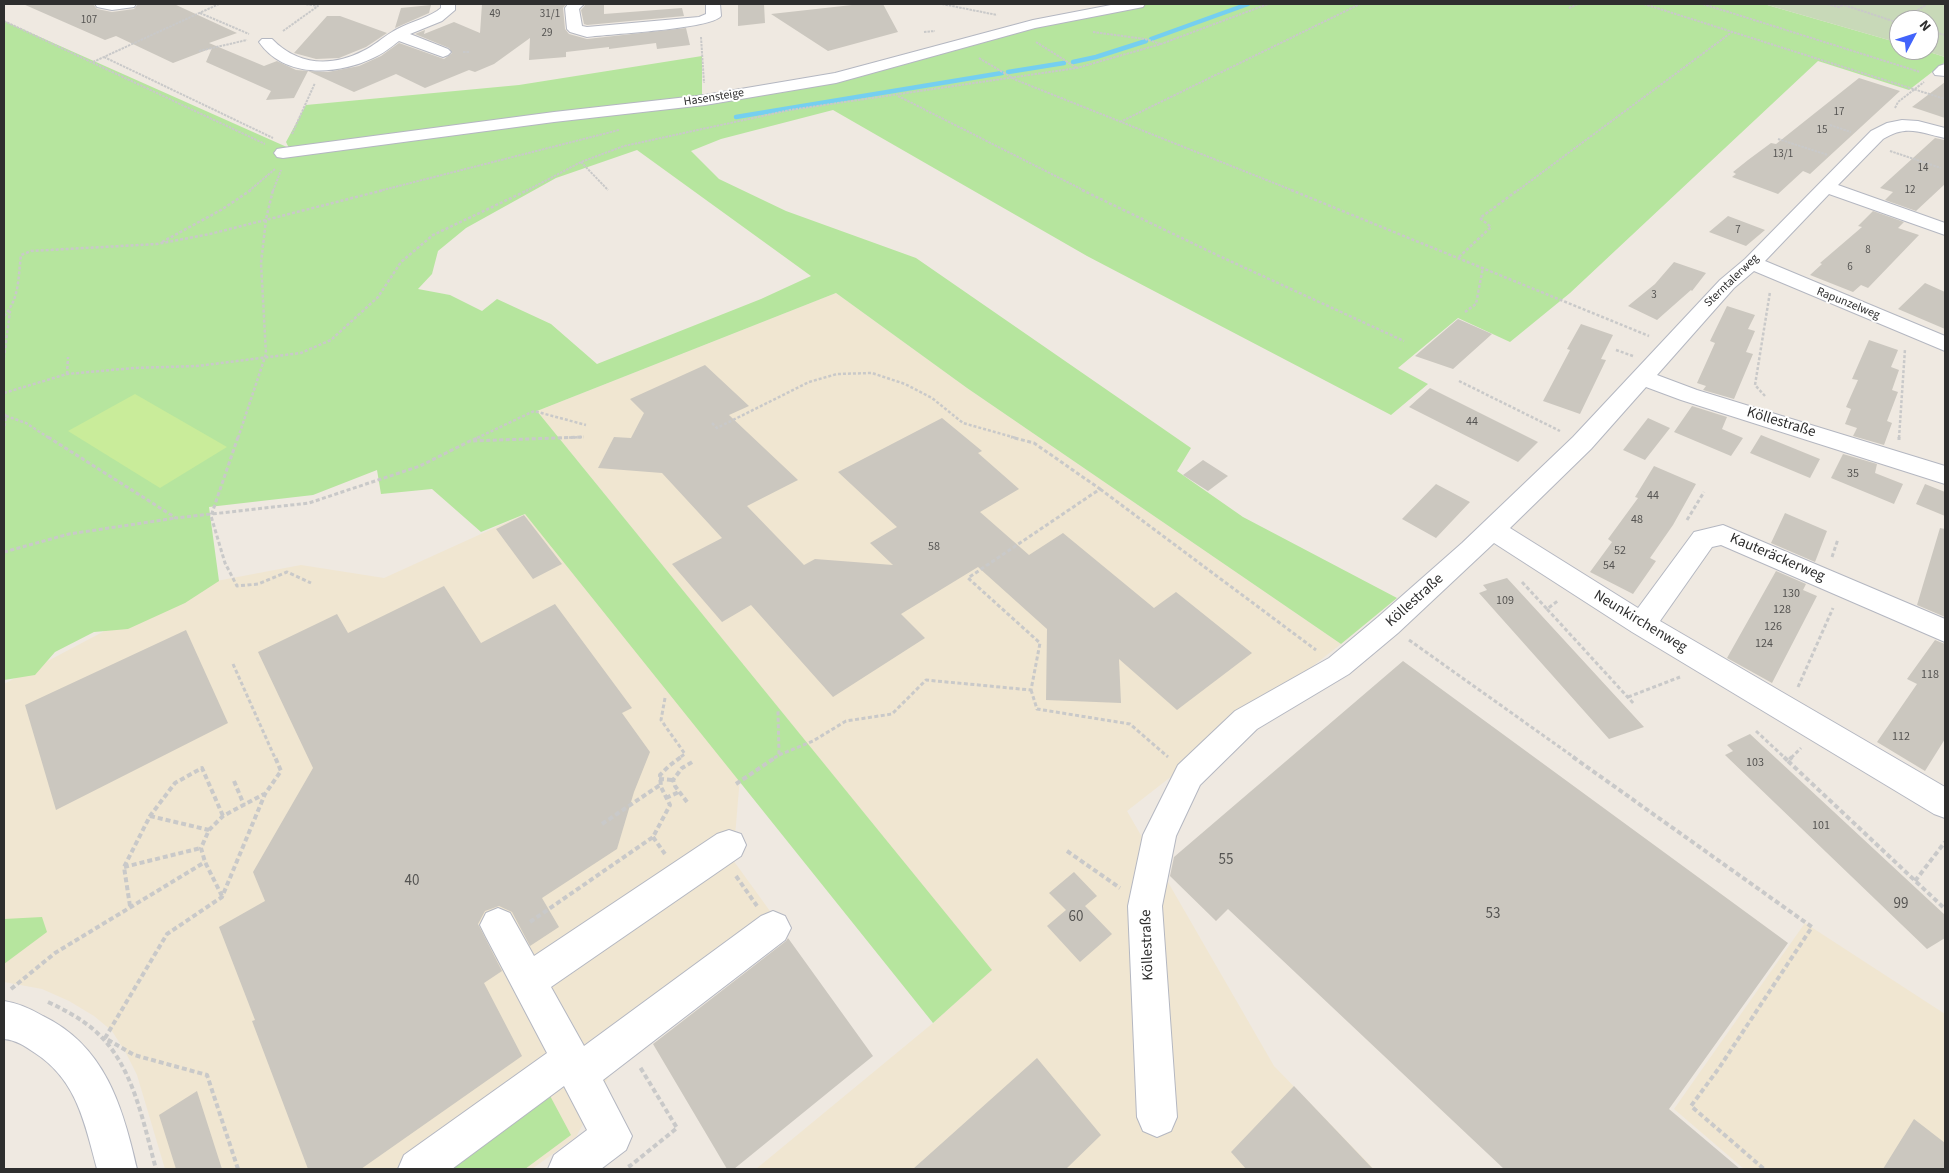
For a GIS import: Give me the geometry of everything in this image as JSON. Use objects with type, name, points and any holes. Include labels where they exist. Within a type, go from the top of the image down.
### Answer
[{"type":"street","points":[[102,4],[112,6],[129,4]]},
{"type":"street","points":[[262,40],[282,55],[300,63],[322,68],[370,54],[398,35],[441,16],[448,10],[448,4]]},
{"type":"street","points":[[577,4],[572,8],[575,29],[587,32],[701,21],[714,16],[713,4]]},
{"type":"street","name":"Hasensteige","points":[[284,156],[554,117],[705,100],[836,78],[1016,28],[1058,18],[1138,4]]},
{"type":"street","points":[[398,35],[443,52]]},
{"type":"street","points":[[1895,125],[1922,126],[1945,133]]},
{"type":"street","name":"Sterntalerweg","points":[[1642,378],[1727,284],[1752,262],[1868,144],[1886,129],[1895,125]]},
{"type":"street","points":[[1826,187],[1945,229]]},
{"type":"street","name":"Rapunzelweg","points":[[1752,262],[1945,344]]},
{"type":"street","name":"Köllestraße","points":[[1156,1117],[1145,906],[1160,835],[1189,775],[1246,720],[1339,666],[1388,625],[1493,530],[1582,443],[1642,378],[1945,475]]},
{"type":"street","name":"Neunkirchenweg","points":[[1493,530],[1642,624],[1945,804]]},
{"type":"street","name":"Kauteräckerweg","points":[[1642,624],[1703,539],[1723,535],[1945,631]]},
{"type":"street","points":[[528,981],[729,845]]},
{"type":"street","points":[[418,1169],[574,1066],[624,1041],[773,928]]},
{"type":"street","points":[[502,932],[612,1136],[568,1169]]},
{"type":"street","points":[[6,1006],[31,1029],[51,1040],[70,1054],[84,1073],[96,1097],[116,1169]]},
{"type":"path","points":[[92,62],[219,4]]},
{"type":"path","points":[[199,51],[262,40],[318,6],[305,4]]},
{"type":"path","points":[[942,4],[1033,24]]},
{"type":"path","points":[[4,393],[67,374],[134,368],[197,366],[301,353],[331,340],[378,297],[401,262],[433,235],[581,162],[624,146],[790,110],[1077,68],[1161,44],[1268,4]]},
{"type":"path","points":[[1119,122],[1360,4]]},
{"type":"path","points":[[1569,8],[1578,4]]},
{"type":"path","points":[[1644,4],[1945,99]]},
{"type":"path","points":[[1703,4],[1941,73]]},
{"type":"path","points":[[1827,4],[1839,7],[1842,4],[1889,20]]},
{"type":"path","points":[[200,13],[262,40]]},
{"type":"path","points":[[1058,18],[1089,31],[1145,39],[1161,44]]},
{"type":"path","points":[[4,21],[284,156]]},
{"type":"path","points":[[701,21],[705,100]]},
{"type":"path","points":[[1016,28],[1077,68]]},
{"type":"path","points":[[1459,257],[1491,227],[1480,218],[1732,32]]},
{"type":"path","points":[[954,45],[993,65],[1012,78],[1484,267],[1671,346]]},
{"type":"path","points":[[104,57],[274,138],[284,156]]},
{"type":"path","points":[[1895,125],[1892,112],[1898,102],[1941,73]]},
{"type":"path","points":[[897,95],[1058,178],[1217,255],[1404,341]]},
{"type":"path","points":[[306,102],[284,156],[266,219],[261,264],[265,310],[265,359],[211,516],[225,563],[237,586],[258,584],[287,572],[311,583]]},
{"type":"path","points":[[4,316],[10,310],[15,300],[19,283],[21,255],[31,251],[50,248],[157,244],[235,228],[624,128]]},
{"type":"path","points":[[1778,139],[1850,162]]},
{"type":"path","points":[[1868,144],[1941,168]]},
{"type":"path","points":[[157,244],[218,213],[255,189],[284,156]]},
{"type":"path","points":[[581,162],[588,167],[608,190]]},
{"type":"path","points":[[1465,312],[1476,304],[1484,267]]},
{"type":"path","points":[[1778,288],[1769,293],[1754,385],[1794,427]]},
{"type":"path","points":[[4,358],[10,310]]},
{"type":"path","points":[[1899,444],[1905,344],[1915,332]]},
{"type":"path","points":[[67,374],[68,357]]},
{"type":"path","points":[[712,423],[717,428],[809,382],[837,374],[872,373],[905,384],[932,398],[963,423],[1034,443],[1100,489],[1339,666]]},
{"type":"path","points":[[1459,381],[1582,443]]},
{"type":"path","points":[[4,552],[69,534],[176,518],[211,516],[309,503],[420,466],[534,411],[586,425]]},
{"type":"path","points":[[4,430],[5,415],[26,423],[176,518]]},
{"type":"path","points":[[470,441],[584,437]]},
{"type":"path","points":[[1100,489],[968,578],[1040,643],[1031,690],[1037,709],[1130,724],[1189,775]]},
{"type":"path","points":[[1788,711],[1843,587]]},
{"type":"path","points":[[1546,609],[1634,704]]},
{"type":"path","points":[[1388,625],[1812,927],[1702,1094],[1691,1106],[1764,1169]]},
{"type":"path","points":[[233,664],[281,771],[265,794],[222,897],[167,934],[105,1038],[134,1055],[207,1075],[238,1169]]},
{"type":"path","points":[[1628,697],[1711,665]]},
{"type":"path","points":[[736,784],[779,755],[814,741],[846,722],[892,714],[926,680],[1031,690]]},
{"type":"path","points":[[502,932],[653,837],[670,805],[659,779],[670,764],[685,754],[661,720],[665,698]]},
{"type":"path","points":[[778,711],[779,755]]},
{"type":"path","points":[[1788,761],[1820,730]]},
{"type":"path","points":[[1756,731],[1943,907]]},
{"type":"path","points":[[673,780],[682,768],[694,761]]},
{"type":"path","points":[[670,764],[682,768]]},
{"type":"path","points":[[130,906],[124,867],[150,816],[175,783],[202,768],[223,816]]},
{"type":"path","points":[[659,779],[673,780]]},
{"type":"path","points":[[673,780],[687,802]]},
{"type":"path","points":[[234,781],[244,805]]},
{"type":"path","points":[[602,824],[660,785]]},
{"type":"path","points":[[666,798],[679,792]]},
{"type":"path","points":[[222,897],[204,862],[201,848],[210,830],[223,816],[265,794]]},
{"type":"path","points":[[150,816],[210,830]]},
{"type":"path","points":[[653,837],[669,860]]},
{"type":"path","points":[[1915,881],[1945,842]]},
{"type":"path","points":[[124,867],[201,848]]},
{"type":"path","points":[[1067,851],[1145,906]]},
{"type":"path","points":[[6,1006],[49,957],[204,862]]},
{"type":"path","points":[[624,1041],[676,1128]]},
{"type":"shaded area","points":[[836,293],[967,388],[1341,644],[1127,811],[1274,1066],[1374,1169],[756,1169],[933,1023],[991,970],[537,411]]},
{"type":"shaded area","points":[[525,514],[741,765],[733,860],[775,918],[645,1010],[576,1137],[532,1169],[165,1169],[137,1075],[112,1031],[94,1016],[69,1001],[42,989],[4,982],[4,684],[190,586],[301,565],[384,578]]},
{"type":"shaded area","points":[[1805,923],[1945,1014],[1945,1169],[1744,1169],[1674,1109]]},
{"type":"green space","points":[[1146,4],[1764,4],[1889,40],[1889,60],[1939,60],[1939,55],[1945,57],[1945,62],[1909,90],[1818,61],[1570,293],[1510,342],[1458,318],[1398,368],[1428,384],[1391,415],[1087,256],[833,110],[721,139],[691,151],[719,179],[786,211],[916,258],[1191,448],[1177,471],[1243,517],[1397,598],[1341,644],[967,388],[836,293],[537,411],[992,970],[933,1023],[525,514],[481,532],[432,489],[381,494],[377,470],[313,495],[209,507],[219,581],[185,603],[128,629],[94,632],[55,652],[35,675],[4,680],[4,21],[289,148],[286,142],[306,105],[519,85],[702,56],[702,102],[738,98],[1069,17]],"holes":[[[637,150],[811,276],[761,299],[597,364],[551,324],[497,299],[482,311],[450,295],[418,289],[432,274],[438,251],[466,228],[556,178]]]},
{"type":"green space","points":[[1764,4],[1945,4],[1945,57],[1939,55],[1939,10],[1889,10],[1889,40]]},
{"type":"green space","points":[[135,394],[227,447],[160,488],[68,431]]},
{"type":"green space","points":[[42,917],[47,932],[4,964],[4,919]]},
{"type":"green space","points":[[548,1092],[571,1135],[525,1169],[441,1169]]},
{"type":"building","points":[[23,4],[93,4],[97,9],[112,12],[134,9],[138,4],[174,4],[237,33],[209,43],[264,66],[277,61],[296,70],[308,71],[294,98],[266,100],[271,91],[206,62],[212,48],[173,63],[116,36],[105,40]]},
{"type":"building","points":[[482,4],[566,4],[563,8],[565,29],[569,34],[587,39],[686,28],[690,45],[657,49],[656,43],[609,49],[609,47],[566,52],[566,57],[529,60],[530,38],[494,64],[475,72],[469,70],[425,88],[396,74],[354,92],[308,71],[328,72],[359,66],[381,56],[399,43],[444,59],[452,53],[449,48],[415,34],[425,30],[424,34],[454,22],[480,33]]},
{"type":"building","points":[[586,4],[604,4],[604,14],[682,8],[684,16],[587,25],[584,24],[581,10]]},
{"type":"building","points":[[738,4],[764,4],[765,23],[738,26]]},
{"type":"building","points":[[883,4],[898,32],[828,51],[771,14],[852,5]]},
{"type":"building","points":[[431,5],[429,13],[395,28],[401,8]]},
{"type":"building","points":[[327,16],[340,16],[387,33],[366,47],[339,58],[316,59],[294,53]]},
{"type":"building","points":[[1859,78],[1900,91],[1810,174],[1803,171],[1778,194],[1732,177],[1736,174],[1733,172],[1748,160],[1771,143],[1776,144]]},
{"type":"building","points":[[1945,82],[1945,118],[1912,107]]},
{"type":"building","points":[[1935,138],[1945,140],[1945,184],[1916,211],[1885,200],[1893,192],[1880,188]]},
{"type":"building","points":[[1873,211],[1904,222],[1898,228],[1919,235],[1868,288],[1861,285],[1853,292],[1810,275],[1822,264],[1820,263],[1862,227],[1858,226]]},
{"type":"building","points":[[1728,216],[1765,230],[1746,246],[1709,232]]},
{"type":"building","points":[[1674,262],[1706,273],[1692,291],[1657,320],[1628,306],[1655,284]]},
{"type":"building","points":[[1925,283],[1945,292],[1945,329],[1898,309]]},
{"type":"building","points":[[1727,306],[1755,315],[1748,329],[1755,331],[1746,352],[1753,354],[1734,399],[1703,390],[1706,386],[1697,383],[1715,343],[1710,341]]},
{"type":"building","points":[[1458,319],[1492,334],[1453,369],[1415,356]]},
{"type":"building","points":[[1581,324],[1613,335],[1601,359],[1606,360],[1580,414],[1543,401],[1570,350],[1567,349]]},
{"type":"building","points":[[1869,340],[1898,350],[1891,367],[1899,370],[1892,390],[1898,392],[1887,421],[1892,423],[1884,445],[1853,436],[1857,428],[1845,424],[1851,409],[1846,407],[1858,380],[1852,379]]},
{"type":"building","points":[[705,365],[749,406],[729,415],[798,480],[747,506],[804,565],[815,559],[893,565],[870,543],[897,527],[838,472],[942,418],[982,451],[978,453],[1019,489],[980,512],[1029,555],[1063,533],[1154,608],[1176,592],[1252,653],[1177,710],[1119,659],[1121,703],[1046,700],[1047,629],[978,567],[901,614],[925,638],[833,697],[751,605],[722,622],[672,564],[722,538],[662,473],[598,468],[614,437],[631,438],[644,413],[630,399]]},
{"type":"building","points":[[1430,388],[1538,442],[1518,462],[1409,407]]},
{"type":"building","points":[[1692,406],[1727,417],[1722,429],[1743,438],[1731,456],[1674,432]]},
{"type":"building","points":[[1648,418],[1670,428],[1645,460],[1623,450]]},
{"type":"building","points":[[1761,435],[1820,459],[1810,478],[1750,453]]},
{"type":"building","points":[[1843,454],[1877,464],[1875,473],[1903,484],[1894,504],[1831,478]]},
{"type":"building","points":[[1203,460],[1228,476],[1208,491],[1183,475]]},
{"type":"building","points":[[1654,466],[1696,484],[1673,525],[1650,558],[1656,561],[1633,594],[1590,572],[1612,542],[1608,539],[1638,498],[1635,497]]},
{"type":"building","points":[[1436,484],[1470,502],[1436,538],[1402,519]]},
{"type":"building","points":[[1925,484],[1945,492],[1945,516],[1916,504]]},
{"type":"building","points":[[1785,513],[1827,531],[1815,562],[1771,543]]},
{"type":"building","points":[[524,515],[562,564],[533,579],[496,529]]},
{"type":"building","points":[[1940,528],[1945,529],[1945,617],[1917,605]]},
{"type":"building","points":[[1776,571],[1806,584],[1803,590],[1817,596],[1772,683],[1727,658]]},
{"type":"building","points":[[1507,578],[1644,727],[1609,739],[1479,593],[1487,590],[1483,585]]},
{"type":"building","points":[[444,586],[481,643],[555,604],[632,708],[622,713],[650,752],[634,792],[617,849],[542,898],[559,927],[530,946],[512,912],[499,906],[485,911],[478,924],[502,971],[484,983],[522,1056],[361,1169],[308,1169],[252,1021],[255,1020],[219,927],[265,901],[253,872],[313,768],[258,652],[337,614],[348,633]]},
{"type":"building","points":[[186,630],[228,723],[56,810],[25,705]]},
{"type":"building","points":[[1935,640],[1945,644],[1945,739],[1925,771],[1877,742],[1917,684],[1907,679]]},
{"type":"building","points":[[1403,661],[1788,943],[1669,1109],[1740,1169],[1504,1169],[1228,909],[1216,921],[1170,876],[1174,857]]},
{"type":"building","points":[[1750,734],[1945,915],[1945,938],[1927,949],[1725,755],[1733,751],[1727,745]]},
{"type":"building","points":[[1074,872],[1097,896],[1085,906],[1112,934],[1080,962],[1047,926],[1066,910],[1049,893]]},
{"type":"building","points":[[788,938],[873,1056],[734,1169],[727,1169],[653,1044]]},
{"type":"building","points":[[1037,1058],[1101,1135],[1066,1169],[913,1169]]},
{"type":"building","points":[[1294,1086],[1373,1169],[1246,1169],[1231,1152]]},
{"type":"building","points":[[197,1091],[222,1169],[176,1169],[159,1115]]},
{"type":"building","points":[[1914,1119],[1945,1143],[1945,1169],[1883,1169]]},
{"type":"waterway","points":[[1151,39],[1248,4]]},
{"type":"waterway","points":[[1073,62],[1096,57],[1146,41]]},
{"type":"waterway","points":[[1008,72],[1064,63]]},
{"type":"waterway","points":[[736,117],[1002,73]]}]
